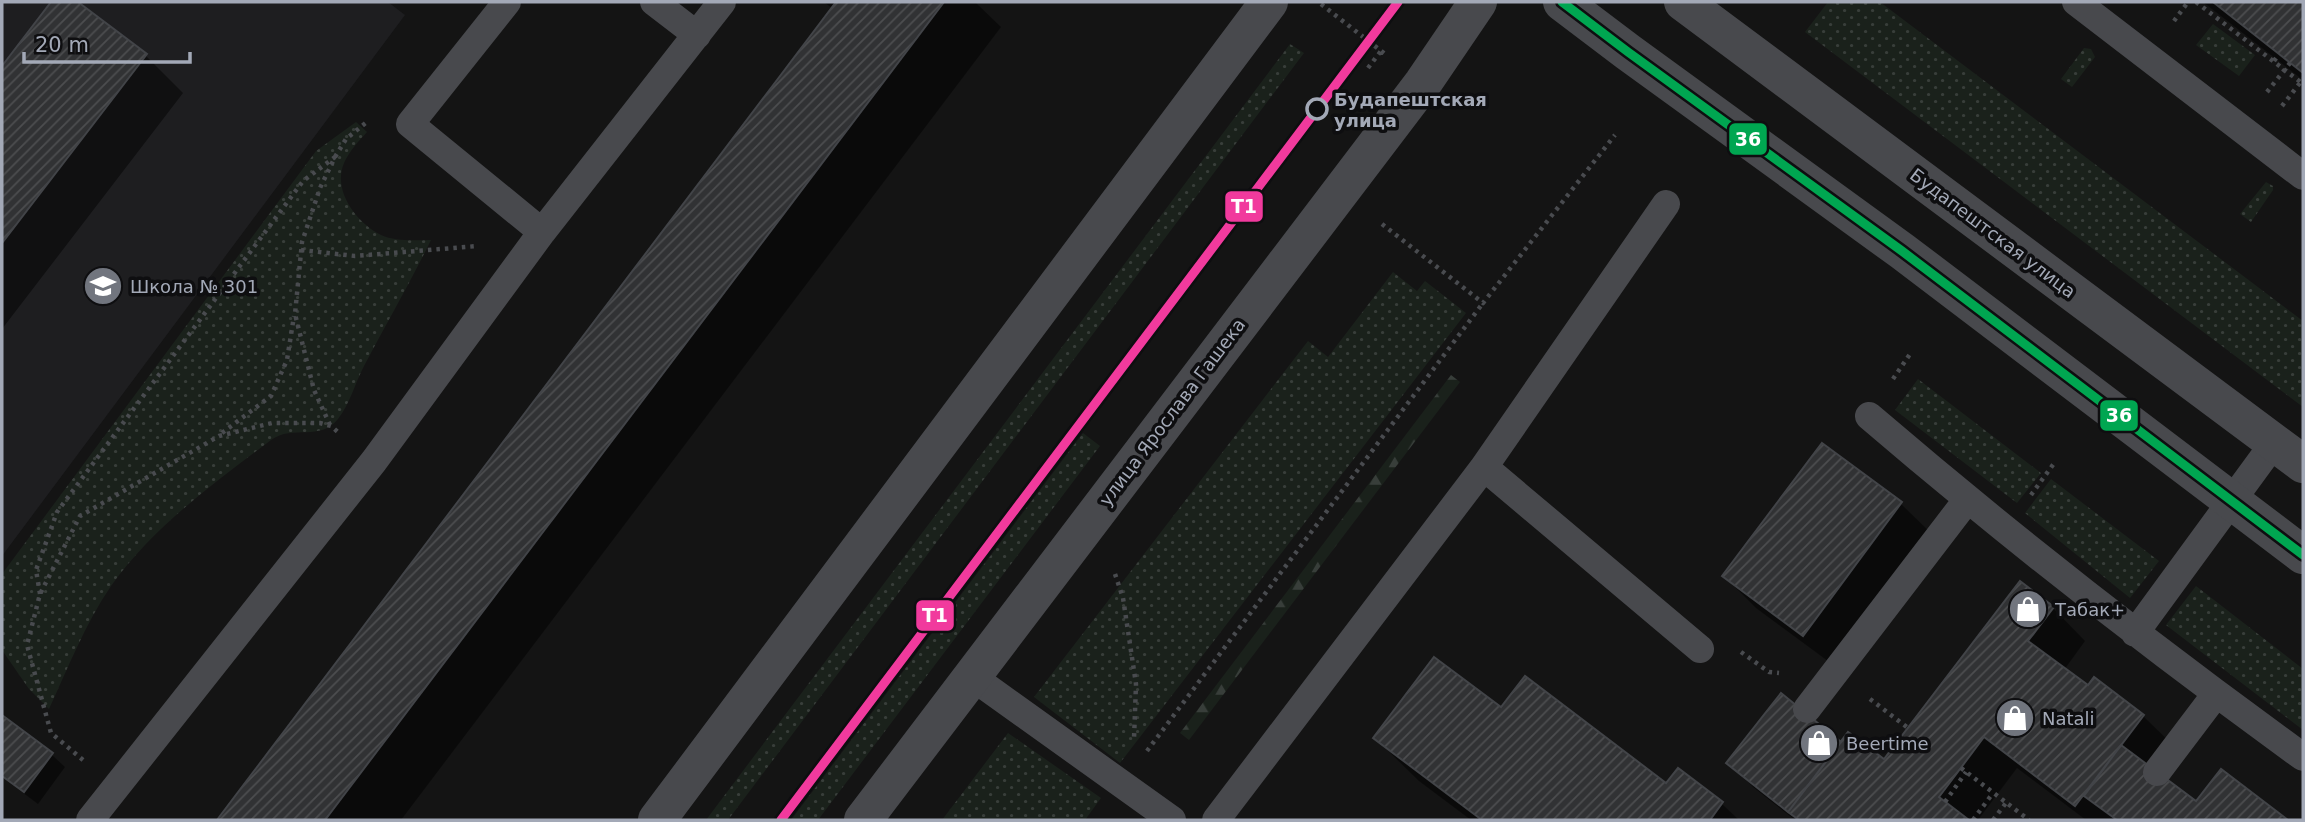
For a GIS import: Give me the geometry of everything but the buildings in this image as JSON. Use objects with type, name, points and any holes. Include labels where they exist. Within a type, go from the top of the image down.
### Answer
[{"type":"street","points":[[657,820],[1269,2]]},
{"type":"street","name":"улица Ярослава Гашека","points":[[863,820],[1423,83],[1478,2]]},
{"type":"street","points":[[1562,2],[1902,251],[2303,555]]},
{"type":"street","name":"Будапештская улица","points":[[1683,2],[2289,453]]},
{"type":"lane","points":[[507,2],[410,124],[542,232]]},
{"type":"lane","points":[[654,2],[697,35]]},
{"type":"lane","points":[[90,820],[374,460],[542,232],[722,2]]},
{"type":"lane","points":[[2076,2],[2303,176]]},
{"type":"lane","points":[[1216,820],[1484,467],[1666,204]]},
{"type":"lane","points":[[1869,416],[1967,500],[2134,633],[2303,757]]},
{"type":"lane","points":[[2134,633],[2231,501],[2289,453]]},
{"type":"lane","points":[[1484,467],[1700,649]]},
{"type":"lane","points":[[1812,703],[1967,500]]},
{"type":"lane","points":[[971,676],[1172,820]]},
{"type":"lane","points":[[2157,772],[2216,694]]},
{"type":"path","points":[[2196,2],[2303,84]]},
{"type":"path","points":[[1321,4],[1392,58]]},
{"type":"path","points":[[1368,68],[1381,51]]},
{"type":"path","points":[[2274,61],[2279,54]]},
{"type":"path","points":[[51,733],[27,645],[40,594],[80,516],[219,436],[271,396],[287,360],[295,314],[302,242],[320,188],[346,139],[367,121]]},
{"type":"path","points":[[1140,761],[1483,303],[1615,135]]},
{"type":"path","points":[[40,594],[36,570],[57,512],[303,181],[335,158]]},
{"type":"path","points":[[1382,224],[1483,303]]},
{"type":"path","points":[[301,250],[355,256],[486,245]]},
{"type":"path","points":[[219,436],[272,423],[320,423],[331,426],[314,390],[295,314]]},
{"type":"path","points":[[1115,574],[1122,598],[1136,684],[1134,747]]},
{"type":"path","points":[[1700,649],[1713,632],[1769,672],[1793,676],[1812,703]]},
{"type":"path","points":[[1961,768],[2029,820]]},
{"type":"path","points":[[1945,802],[1966,772]]},
{"type":"path","points":[[1973,820],[1993,793]]},
{"type":"path","points":[[1993,820],[2006,803]]},
{"type":"path","points":[[2016,820],[2021,814]]},
{"type":"shaded area","name":"Школа № 301","points":[[2,2],[388,2],[405,15],[2,556]]},
{"type":"green space","points":[[1828,2],[1880,2],[2303,321],[2303,407],[1805,32]]},
{"type":"green space","points":[[2213,24],[2255,55],[2239,76],[2196,45]]},
{"type":"green space","points":[[1290,44],[1304,53],[728,820],[706,820]]},
{"type":"green space","points":[[2084,48],[2091,49],[2095,57],[2072,87],[2061,79]]},
{"type":"green space","points":[[356,122],[367,132],[349,154],[341,174],[341,184],[349,205],[363,223],[381,235],[399,240],[431,240],[364,366],[346,407],[331,426],[323,430],[288,433],[271,440],[185,507],[146,544],[111,586],[93,615],[49,709],[29,689],[2,650],[2,574],[316,151]]},
{"type":"green space","points":[[2266,182],[2273,186],[2273,190],[2251,222],[2240,214]]},
{"type":"green space","points":[[1393,272],[1417,291],[1425,281],[1466,313],[1120,763],[1034,697],[1308,341],[1328,357]]},
{"type":"green space","points":[[1451,375],[1460,382],[1189,740],[1180,733]]},
{"type":"green space","points":[[1918,379],[2041,473],[2017,503],[1895,410]]},
{"type":"green space","points":[[1083,433],[1100,446],[818,820],[791,820]]},
{"type":"green space","points":[[2051,479],[2159,561],[2130,598],[2025,513]]},
{"type":"green space","points":[[2196,586],[2303,669],[2303,730],[2166,625]]},
{"type":"green space","points":[[1008,733],[1101,798],[1085,820],[942,820]]},
{"type":"transit line","name":"T1","points":[[781,820],[1398,2]]},
{"type":"transit line","name":"36","points":[[1562,2],[1902,251],[2303,555]]},
{"type":"place","name":"Будапештская улица","points":[[1317,109]]},
{"type":"place","name":"Школа № 301","points":[[103,286]]},
{"type":"place","name":"Табак+","points":[[2028,609]]},
{"type":"place","name":"Natali","points":[[2015,718]]},
{"type":"place","name":"Beertime","points":[[1819,743]]}]
